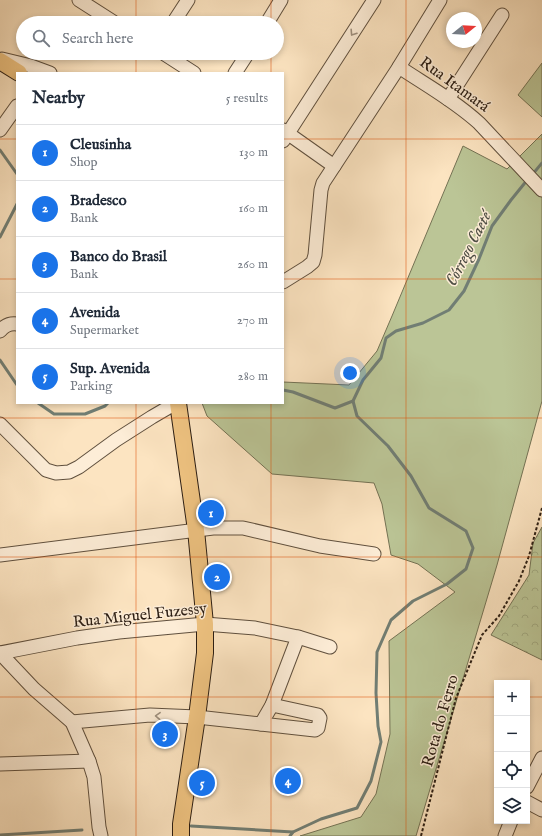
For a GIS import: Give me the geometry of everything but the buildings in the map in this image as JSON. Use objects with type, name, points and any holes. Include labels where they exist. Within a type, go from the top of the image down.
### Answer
[{"type":"main road","points":[[0,60],[18,72]]},
{"type":"main road","points":[[177,404],[196,530],[205,624],[205,653],[181,824],[181,836]]},
{"type":"street","points":[[79,0],[104,16]]},
{"type":"street","points":[[178,16],[188,0]]},
{"type":"street","points":[[272,16],[282,0]]},
{"type":"street","points":[[334,166],[285,134],[374,0]]},
{"type":"street","points":[[284,281],[313,262],[323,183],[399,67],[440,0]]},
{"type":"street","points":[[448,99],[502,15]]},
{"type":"street","points":[[0,60],[31,66],[47,72]]},
{"type":"street","points":[[174,60],[192,72]]},
{"type":"street","points":[[236,72],[243,60]]},
{"type":"street","name":"Rua Itamará","points":[[399,67],[470,115],[522,167],[542,190]]},
{"type":"street","points":[[0,130],[13,111]]},
{"type":"street","points":[[0,424],[46,470],[56,473],[69,472],[79,467],[116,440],[175,404]]},
{"type":"street","points":[[0,555],[213,528],[243,528],[320,546],[374,554]]},
{"type":"street","name":"Rua Miguel Fuzessy","points":[[0,653],[77,638],[119,632],[205,624],[255,628],[298,637],[330,647]]},
{"type":"street","points":[[277,726],[277,706],[298,637]]},
{"type":"street","points":[[0,653],[34,689],[72,722],[89,760],[94,777],[101,836]]},
{"type":"street","points":[[261,724],[277,706]]},
{"type":"street","points":[[72,722],[150,715],[197,717],[315,730],[319,727],[320,718],[318,715],[277,706]]},
{"type":"street","points":[[530,781],[542,758]]},
{"type":"street","points":[[0,764],[89,760]]},
{"type":"street","points":[[530,804],[542,810]]},
{"type":"street","points":[[505,836],[510,824]]},
{"type":"path","name":"Rota do Ferro","points":[[422,836],[456,698],[482,635],[499,616],[519,581],[529,556],[542,508]]},
{"type":"green space","points":[[542,63],[542,117],[518,95]]},
{"type":"green space","points":[[542,134],[542,401],[497,565],[416,836],[300,836],[361,817],[376,794],[390,734],[389,641],[455,592],[418,564],[391,555],[382,504],[374,483],[272,474],[207,416],[202,404],[284,404],[284,382],[349,385],[377,351],[463,146],[507,169]]},
{"type":"green space","points":[[542,527],[542,660],[491,635],[529,575],[533,543]]},
{"type":"waterway","name":"Córrego Caeté","points":[[0,150],[16,173]]},
{"type":"waterway","name":"Córrego Caeté","points":[[532,175],[542,163]]},
{"type":"waterway","name":"Córrego Caeté","points":[[284,390],[293,392],[335,408],[353,401],[363,380],[381,358],[386,338],[396,331],[423,323],[449,310],[464,291],[492,226],[528,179]]},
{"type":"waterway","name":"Córrego Caeté","points":[[0,237],[16,206]]},
{"type":"waterway","name":"Córrego Caeté","points":[[0,360],[16,384]]},
{"type":"waterway","points":[[290,836],[293,832],[321,819],[357,808],[371,781],[381,742],[378,726],[376,693],[377,652],[391,620],[413,601],[447,584],[466,569],[473,548],[466,531],[429,508],[411,476],[388,446],[357,416],[353,401]]},
{"type":"waterway","name":"Córrego Caeté","points":[[39,404],[54,414],[85,414],[107,404]]},
{"type":"waterway","points":[[191,826],[293,832]]},
{"type":"waterway","points":[[0,835],[82,830]]},
{"type":"place","name":"Cleusinha","points":[[211,513]]},
{"type":"place","name":"Bradesco","points":[[217,577]]},
{"type":"place","name":"Banco do Brasil","points":[[165,734]]},
{"type":"place","name":"Avenida","points":[[288,781]]},
{"type":"place","name":"Sup. Avenida","points":[[202,783]]}]
